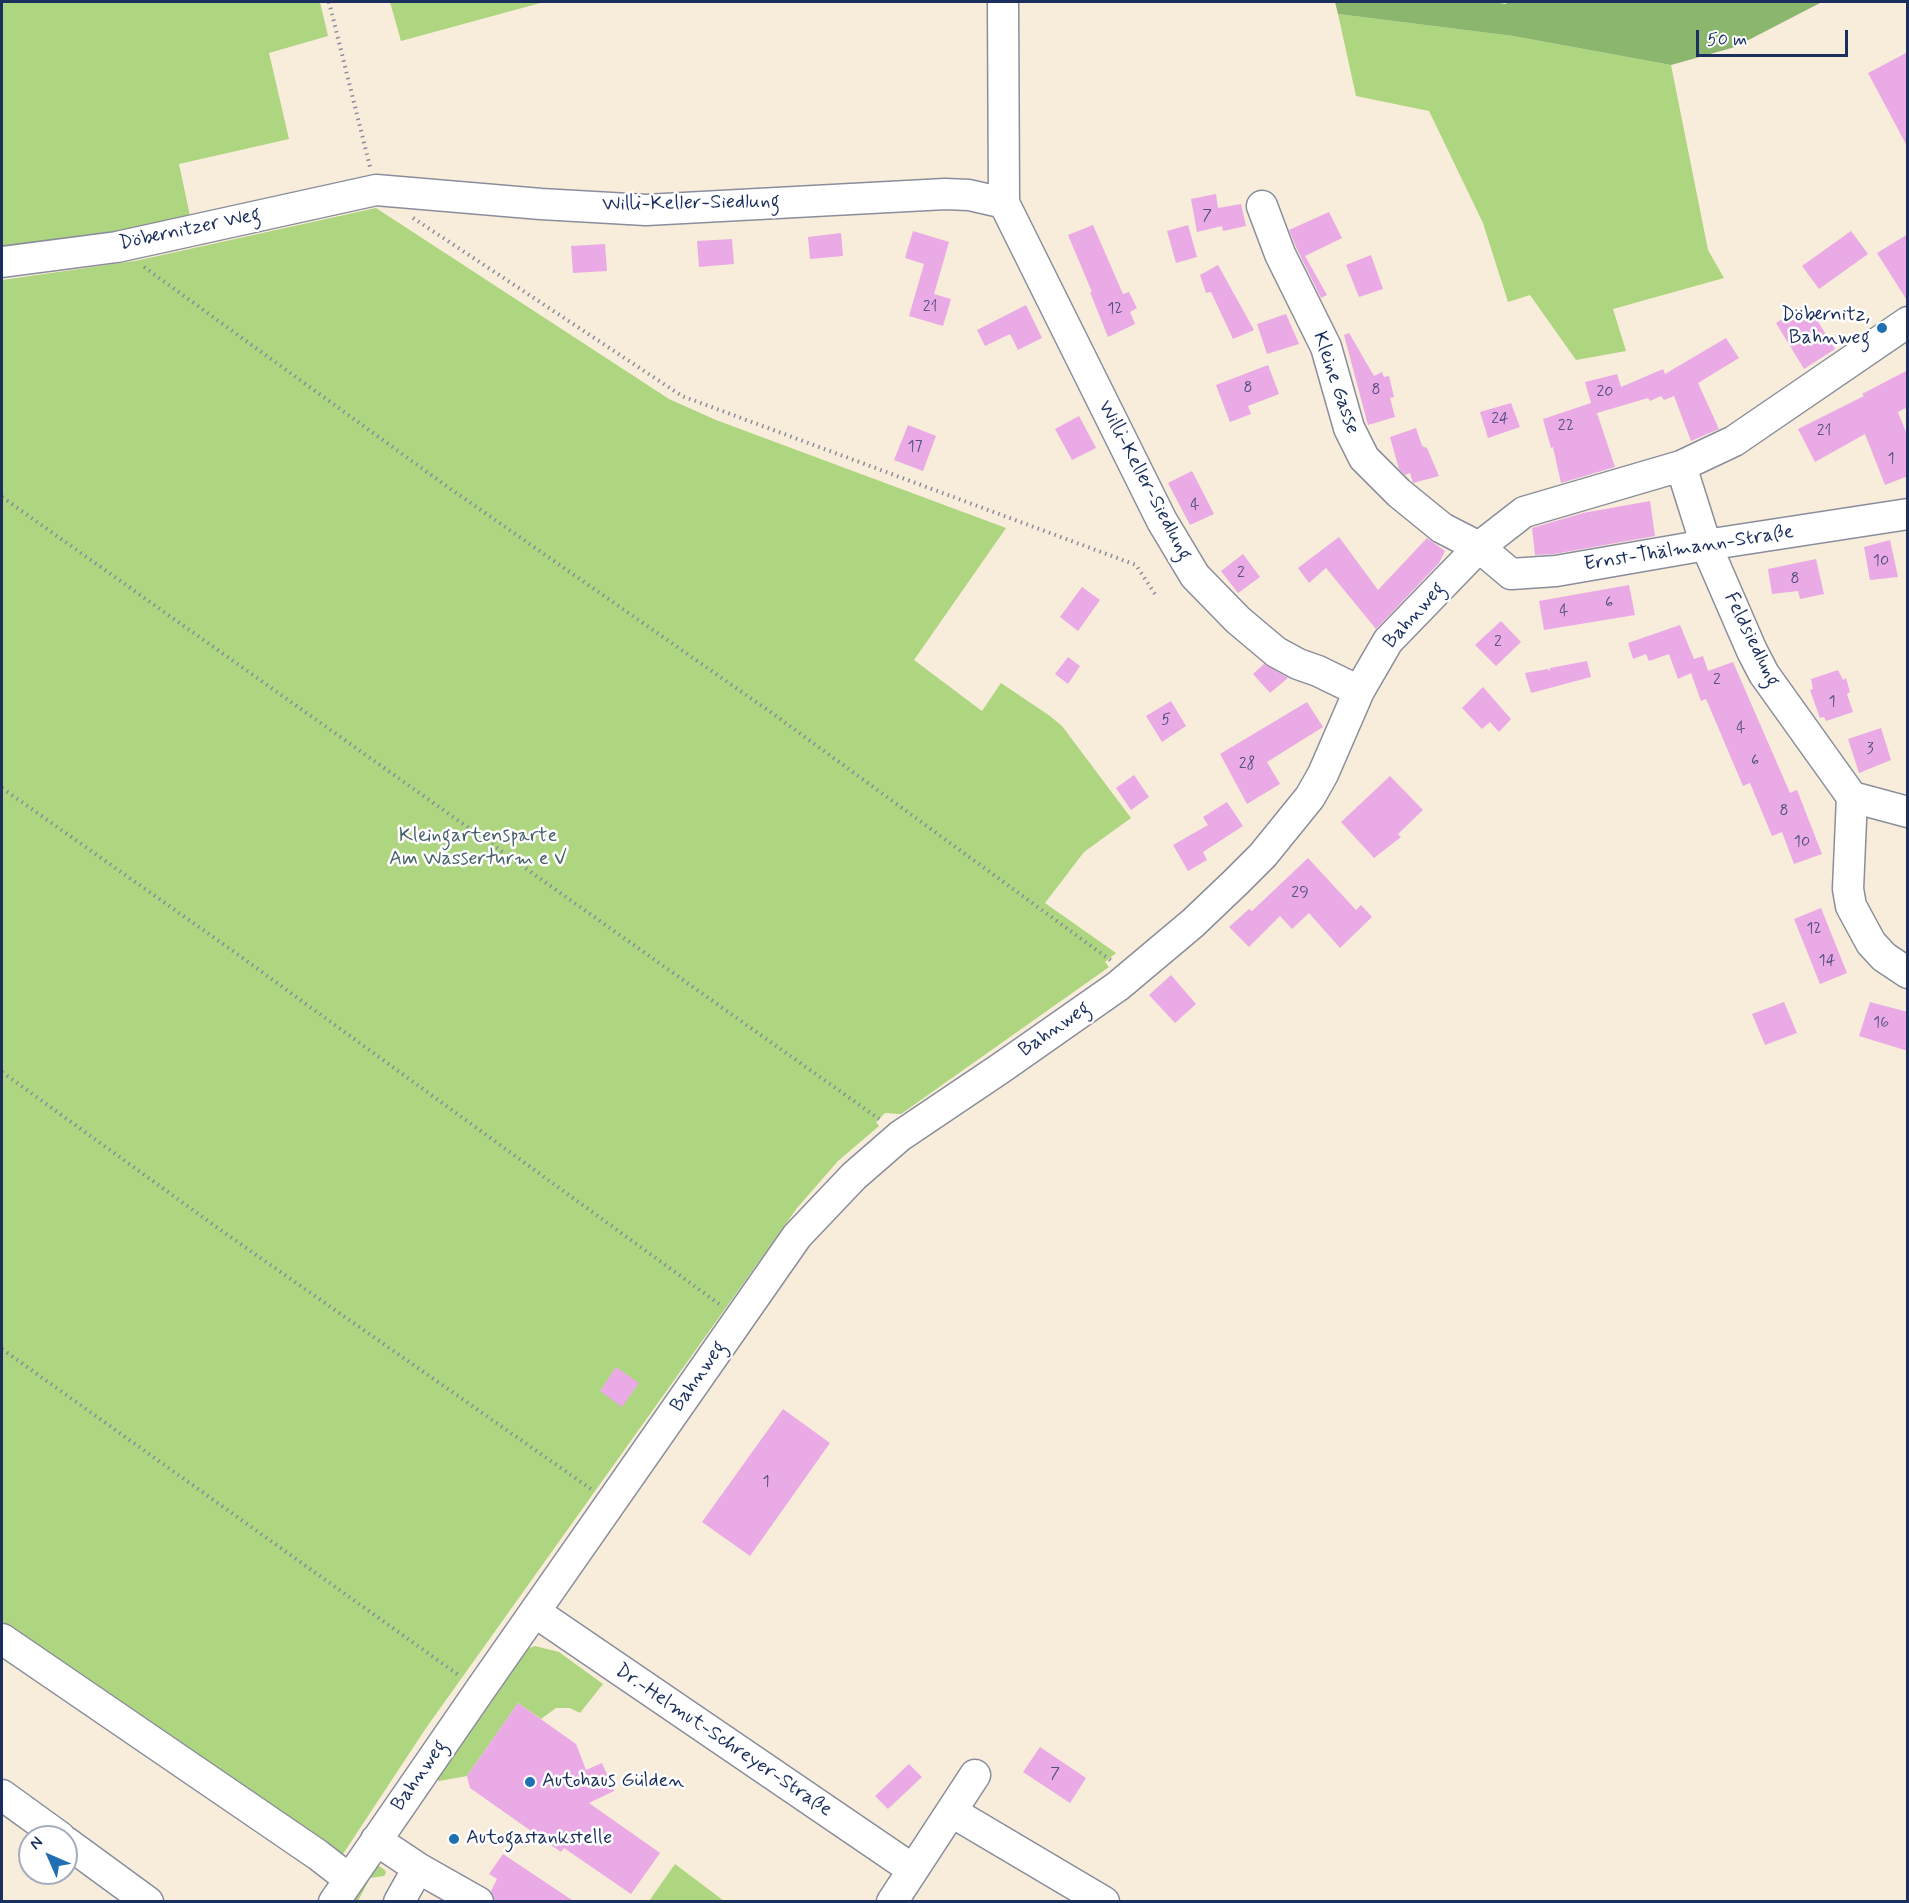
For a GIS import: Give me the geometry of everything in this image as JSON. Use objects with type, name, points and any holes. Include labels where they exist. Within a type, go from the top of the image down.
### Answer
[{"type":"street","name":"Willi-Keller-Siedlung","points":[[1003,2],[1004,203],[1162,521],[1195,576],[1238,620],[1276,652],[1359,691]]},
{"type":"street","name":"Willi-Keller-Siedlung","points":[[376,190],[646,210],[945,194],[969,195],[1004,203]]},
{"type":"street","name":"Döbernitzer Weg","points":[[2,262],[117,247],[376,190]]},
{"type":"street","name":"Kleine Gasse","points":[[1262,206],[1280,254],[1326,347],[1349,428],[1364,458],[1399,493],[1442,528],[1479,547]]},
{"type":"street","name":"Bahnweg","points":[[342,1890],[797,1236],[854,1176],[900,1136],[1129,978],[1231,888],[1263,855],[1310,797],[1323,774],[1359,691],[1388,641],[1479,547],[1524,512],[1681,466],[1734,441],[1908,322]]},
{"type":"street","name":"Feldsiedlung","points":[[1681,466],[1706,545],[1752,651],[1764,674],[1851,797]]},
{"type":"street","name":"Ernst-Thälmann-Straße","points":[[1479,547],[1512,574],[1556,571],[1908,514]]},
{"type":"street","points":[[1908,812],[1851,797],[1848,889],[1851,906],[1870,943],[1884,957],[1908,973]]},
{"type":"street","name":"Dr.-Helmut-Schreyer-Straße","points":[[535,1612],[912,1869]]},
{"type":"street","points":[[2,1639],[318,1856],[342,1890]]},
{"type":"street","points":[[892,1902],[975,1775]]},
{"type":"street","points":[[2,1795],[43,1825]]},
{"type":"street","points":[[952,1812],[1104,1902]]},
{"type":"street","points":[[376,1840],[418,1868],[478,1902]]},
{"type":"street","points":[[78,1851],[148,1902]]},
{"type":"street","points":[[399,1902],[418,1868]]},
{"type":"path","points":[[329,2],[376,190]]},
{"type":"path","points":[[408,215],[682,396],[1136,565],[1155,594]]},
{"type":"path","points":[[117,247],[445,485],[772,713],[1110,958],[1129,978]]},
{"type":"path","points":[[2,497],[880,1118],[900,1136]]},
{"type":"path","points":[[2,788],[233,951],[740,1320]]},
{"type":"path","points":[[2,1072],[222,1231],[609,1504]]},
{"type":"path","points":[[2,1349],[480,1690]]},
{"type":"green space","points":[[2,2],[320,2],[328,36],[269,53],[289,139],[179,164],[190,216],[102,235],[2,247]]},
{"type":"green space","points":[[390,2],[544,2],[401,41]]},
{"type":"green space","points":[[1335,2],[1493,2],[1506,4],[1507,2],[1822,2],[1735,47],[1671,65],[1513,36],[1338,14]]},
{"type":"green space","points":[[1338,14],[1513,36],[1671,65],[1708,250],[1724,278],[1613,309],[1626,351],[1576,360],[1530,295],[1508,302],[1483,223],[1429,111],[1356,96]]},
{"type":"green space","name":"Kleingartensparte Am Wasserturm e V","points":[[376,208],[669,399],[716,420],[1006,528],[914,660],[982,711],[1001,683],[1050,716],[1062,726],[1131,818],[1084,852],[1045,903],[1116,953],[1105,962],[1109,967],[901,1114],[885,1113],[876,1122],[879,1126],[838,1161],[797,1208],[426,1728],[339,1860],[2,1621],[2,280],[135,261]]},
{"type":"green space","points":[[535,1646],[559,1652],[603,1684],[580,1713],[570,1708],[556,1708],[541,1719],[518,1703],[467,1776],[439,1781],[433,1775],[524,1650]]},
{"type":"green space","points":[[376,1864],[385,1870],[384,1876],[370,1878],[358,1901],[347,1902]]},
{"type":"green space","points":[[675,1864],[724,1901],[649,1901]]},
{"type":"building","points":[[1908,52],[1908,148],[1868,73]]},
{"type":"building","points":[[1216,194],[1218,208],[1241,204],[1246,226],[1223,231],[1222,226],[1197,232],[1191,199]]},
{"type":"building","points":[[1329,212],[1342,238],[1305,256],[1327,295],[1321,298],[1289,230]]},
{"type":"building","points":[[1093,225],[1123,294],[1129,292],[1137,308],[1130,312],[1135,324],[1108,337],[1068,235]]},
{"type":"building","points":[[1188,225],[1197,257],[1176,263],[1167,231]]},
{"type":"building","points":[[913,231],[949,242],[934,294],[951,299],[943,326],[909,316],[924,264],[905,258]]},
{"type":"building","points":[[1851,231],[1868,254],[1819,289],[1802,266]]},
{"type":"building","points":[[841,233],[843,256],[810,259],[808,237]]},
{"type":"building","points":[[1908,234],[1908,302],[1877,253]]},
{"type":"building","points":[[732,239],[734,264],[699,267],[697,241]]},
{"type":"building","points":[[605,244],[607,271],[573,273],[571,246]]},
{"type":"building","points":[[1371,255],[1383,289],[1359,297],[1346,265]]},
{"type":"building","points":[[1218,265],[1254,330],[1233,339],[1211,292],[1206,293],[1200,275]]},
{"type":"building","points":[[1807,304],[1835,349],[1804,369],[1776,323]]},
{"type":"building","points":[[1026,305],[1042,338],[1018,350],[1010,334],[985,346],[977,330]]},
{"type":"building","points":[[1286,314],[1299,344],[1267,354],[1257,324]]},
{"type":"building","points":[[1349,333],[1374,376],[1382,372],[1384,377],[1389,376],[1394,397],[1390,398],[1395,417],[1368,425],[1344,335]]},
{"type":"building","points":[[1726,338],[1739,358],[1698,383],[1719,429],[1691,441],[1674,396],[1664,400],[1661,396],[1650,401],[1648,398],[1597,413],[1615,467],[1561,483],[1553,447],[1551,448],[1543,419],[1591,403],[1585,382],[1617,374],[1621,387],[1663,369],[1665,374]]},
{"type":"building","points":[[1268,365],[1279,394],[1248,406],[1251,414],[1230,422],[1216,385]]},
{"type":"building","points":[[1908,370],[1908,407],[1898,412],[1908,437],[1908,476],[1885,485],[1865,434],[1815,462],[1798,429],[1864,396],[1862,394]]},
{"type":"building","points":[[1511,403],[1520,427],[1488,438],[1480,412]]},
{"type":"building","points":[[1079,416],[1096,448],[1072,460],[1055,429]]},
{"type":"building","points":[[908,425],[936,436],[923,471],[894,460]]},
{"type":"building","points":[[1416,428],[1422,446],[1427,448],[1439,476],[1413,483],[1410,473],[1405,475],[1399,469],[1390,437]]},
{"type":"building","points":[[1192,471],[1214,514],[1190,525],[1168,483]]},
{"type":"building","points":[[1650,501],[1655,536],[1554,554],[1535,555],[1532,528],[1583,513]]},
{"type":"building","points":[[1339,537],[1378,590],[1427,538],[1445,551],[1439,563],[1376,629],[1326,568],[1309,583],[1298,568]]},
{"type":"building","points":[[1890,540],[1898,577],[1870,580],[1864,547]]},
{"type":"building","points":[[1243,554],[1260,577],[1238,593],[1221,571]]},
{"type":"building","points":[[1816,559],[1824,594],[1800,599],[1798,591],[1772,594],[1768,569]]},
{"type":"building","points":[[1629,585],[1635,615],[1544,630],[1539,601]]},
{"type":"building","points":[[1082,587],[1100,600],[1078,631],[1060,617]]},
{"type":"building","points":[[1501,621],[1521,642],[1496,666],[1475,645]]},
{"type":"building","points":[[1680,625],[1694,659],[1703,656],[1708,671],[1733,662],[1790,793],[1797,790],[1822,854],[1794,864],[1782,832],[1772,836],[1750,783],[1743,786],[1706,699],[1701,701],[1691,673],[1678,679],[1669,654],[1649,661],[1646,654],[1633,659],[1628,643]]},
{"type":"building","points":[[1068,657],[1080,666],[1068,684],[1055,674]]},
{"type":"building","points":[[1587,661],[1591,677],[1531,693],[1525,673],[1548,669],[1550,671],[1550,668]]},
{"type":"building","points":[[1264,664],[1288,678],[1270,693],[1253,674]]},
{"type":"building","points":[[1838,670],[1843,680],[1846,678],[1850,692],[1847,694],[1853,712],[1826,721],[1824,717],[1820,718],[1810,690],[1813,689],[1811,679]]},
{"type":"building","points":[[1483,687],[1511,719],[1499,732],[1490,722],[1482,729],[1462,708]]},
{"type":"building","points":[[1171,701],[1186,726],[1162,742],[1146,716]]},
{"type":"building","points":[[1307,702],[1323,727],[1267,762],[1280,784],[1247,804],[1220,754]]},
{"type":"building","points":[[1881,728],[1891,760],[1859,773],[1848,739]]},
{"type":"building","points":[[1134,775],[1149,797],[1131,810],[1116,788]]},
{"type":"building","points":[[1390,776],[1423,810],[1398,834],[1401,837],[1374,858],[1341,822]]},
{"type":"building","points":[[1227,802],[1243,826],[1203,852],[1207,860],[1188,871],[1173,845],[1208,825],[1203,817]]},
{"type":"building","points":[[1308,858],[1356,910],[1361,905],[1372,917],[1340,948],[1309,913],[1292,929],[1280,916],[1249,947],[1229,927],[1249,909],[1252,911]]},
{"type":"building","points":[[1821,908],[1847,973],[1820,984],[1794,919]]},
{"type":"building","points":[[1171,975],[1196,1004],[1175,1023],[1149,995]]},
{"type":"building","points":[[1784,1002],[1797,1033],[1765,1045],[1752,1014]]},
{"type":"building","points":[[1870,1002],[1908,1012],[1908,1051],[1859,1036]]},
{"type":"building","points":[[616,1367],[639,1383],[622,1407],[600,1391]]},
{"type":"building","points":[[783,1409],[830,1443],[750,1556],[702,1522]]},
{"type":"building","name":"Autohaus Gülden","points":[[518,1703],[576,1744],[586,1770],[602,1763],[614,1791],[589,1803],[660,1853],[631,1894],[564,1848],[561,1852],[470,1788],[467,1776]]},
{"type":"building","points":[[1040,1747],[1086,1778],[1070,1803],[1023,1772]]},
{"type":"building","points":[[909,1764],[922,1777],[888,1809],[875,1796]]},
{"type":"building","points":[[503,1854],[575,1902],[495,1902],[491,1891],[497,1879],[489,1874]]},
{"type":"place","name":"Döbernitz, Bahnweg","points":[[1882,328]]},
{"type":"place","name":"Autohaus Gülden","points":[[530,1782]]},
{"type":"place","name":"Autogastankstelle","points":[[454,1839]]}]
